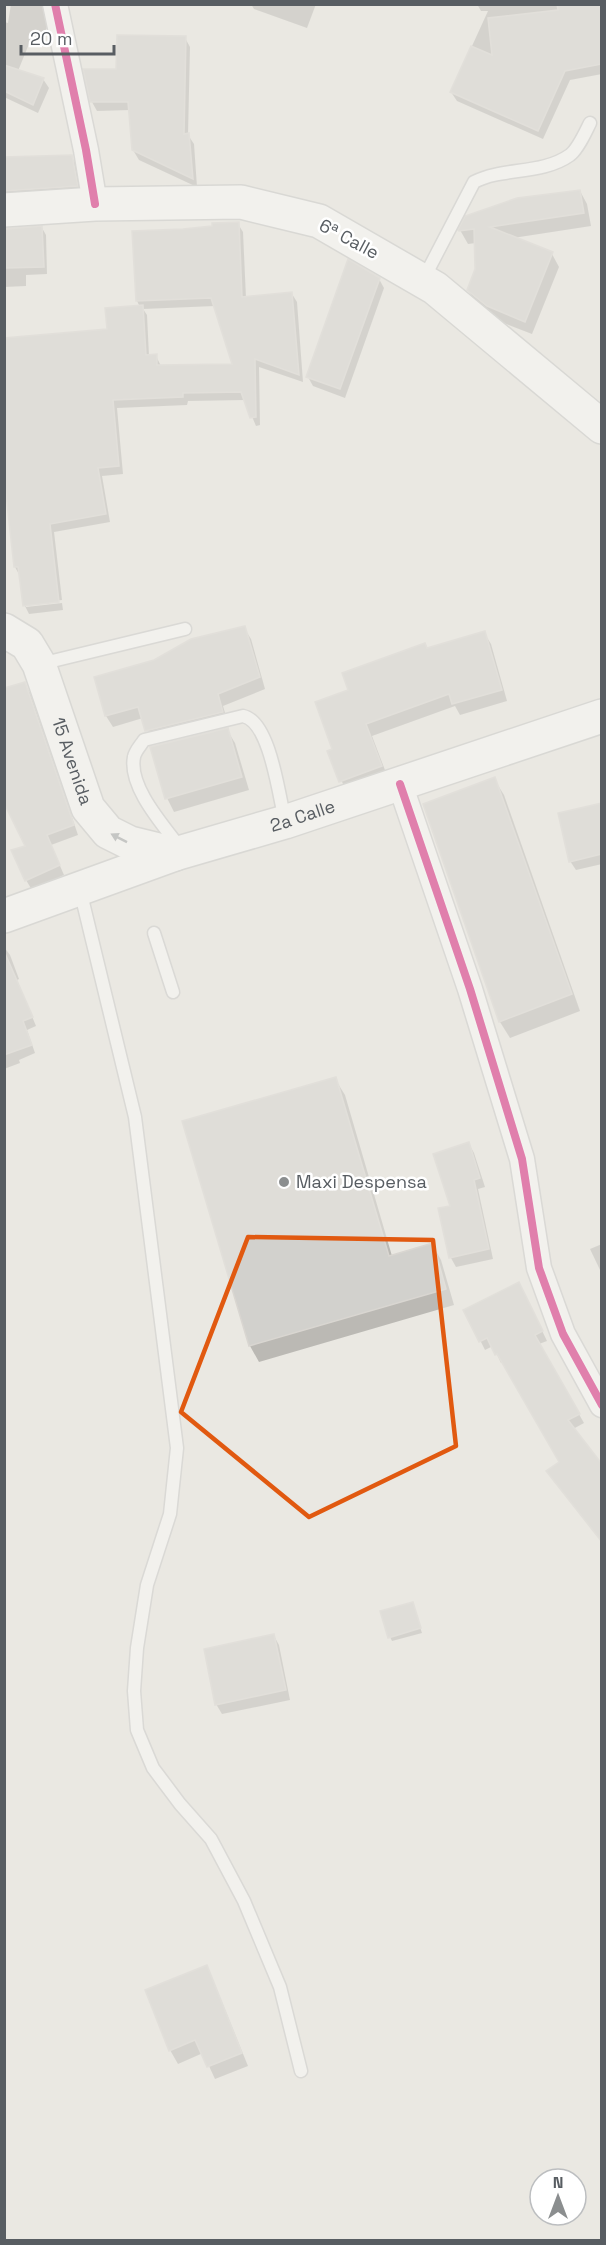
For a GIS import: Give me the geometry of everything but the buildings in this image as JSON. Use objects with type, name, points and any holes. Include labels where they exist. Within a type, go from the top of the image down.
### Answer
[{"type":"main road","name":"6ª Calle","points":[[4,210],[95,204],[241,202],[319,221],[435,288],[602,427]]},
{"type":"main road","name":"15 Avenida","points":[[4,630],[27,644],[39,664],[88,808],[108,832],[130,843],[180,853]]},
{"type":"main road","name":"2a Calle","points":[[4,916],[180,853],[285,822],[602,716]]},
{"type":"street","points":[[55,4],[95,204]]},
{"type":"street","points":[[399,783],[470,989],[522,1159],[539,1268],[563,1334],[602,1405]]},
{"type":"lane","points":[[423,281],[474,182],[487,176],[549,165],[571,154],[591,123]]},
{"type":"lane","points":[[39,664],[185,629]]},
{"type":"lane","points":[[180,853],[155,815],[135,777],[134,756],[144,741],[243,716],[251,717],[258,725],[268,747],[285,822]]},
{"type":"lane","points":[[79,889],[135,1117],[177,1448],[170,1514],[147,1585],[137,1648],[134,1691],[137,1730],[153,1768],[211,1839],[244,1901],[280,1987],[301,2071]]},
{"type":"lane","points":[[154,933],[173,992]]},
{"type":"highlighted area","points":[[248,1237],[433,1240],[456,1446],[309,1517],[181,1412]]},
{"type":"cycle path","points":[[55,4],[95,204]]},
{"type":"cycle path","points":[[400,784],[470,989],[522,1159],[539,1268],[563,1334],[602,1405]]},
{"type":"place","name":"Maxi Despensa","points":[[284,1182]]}]
